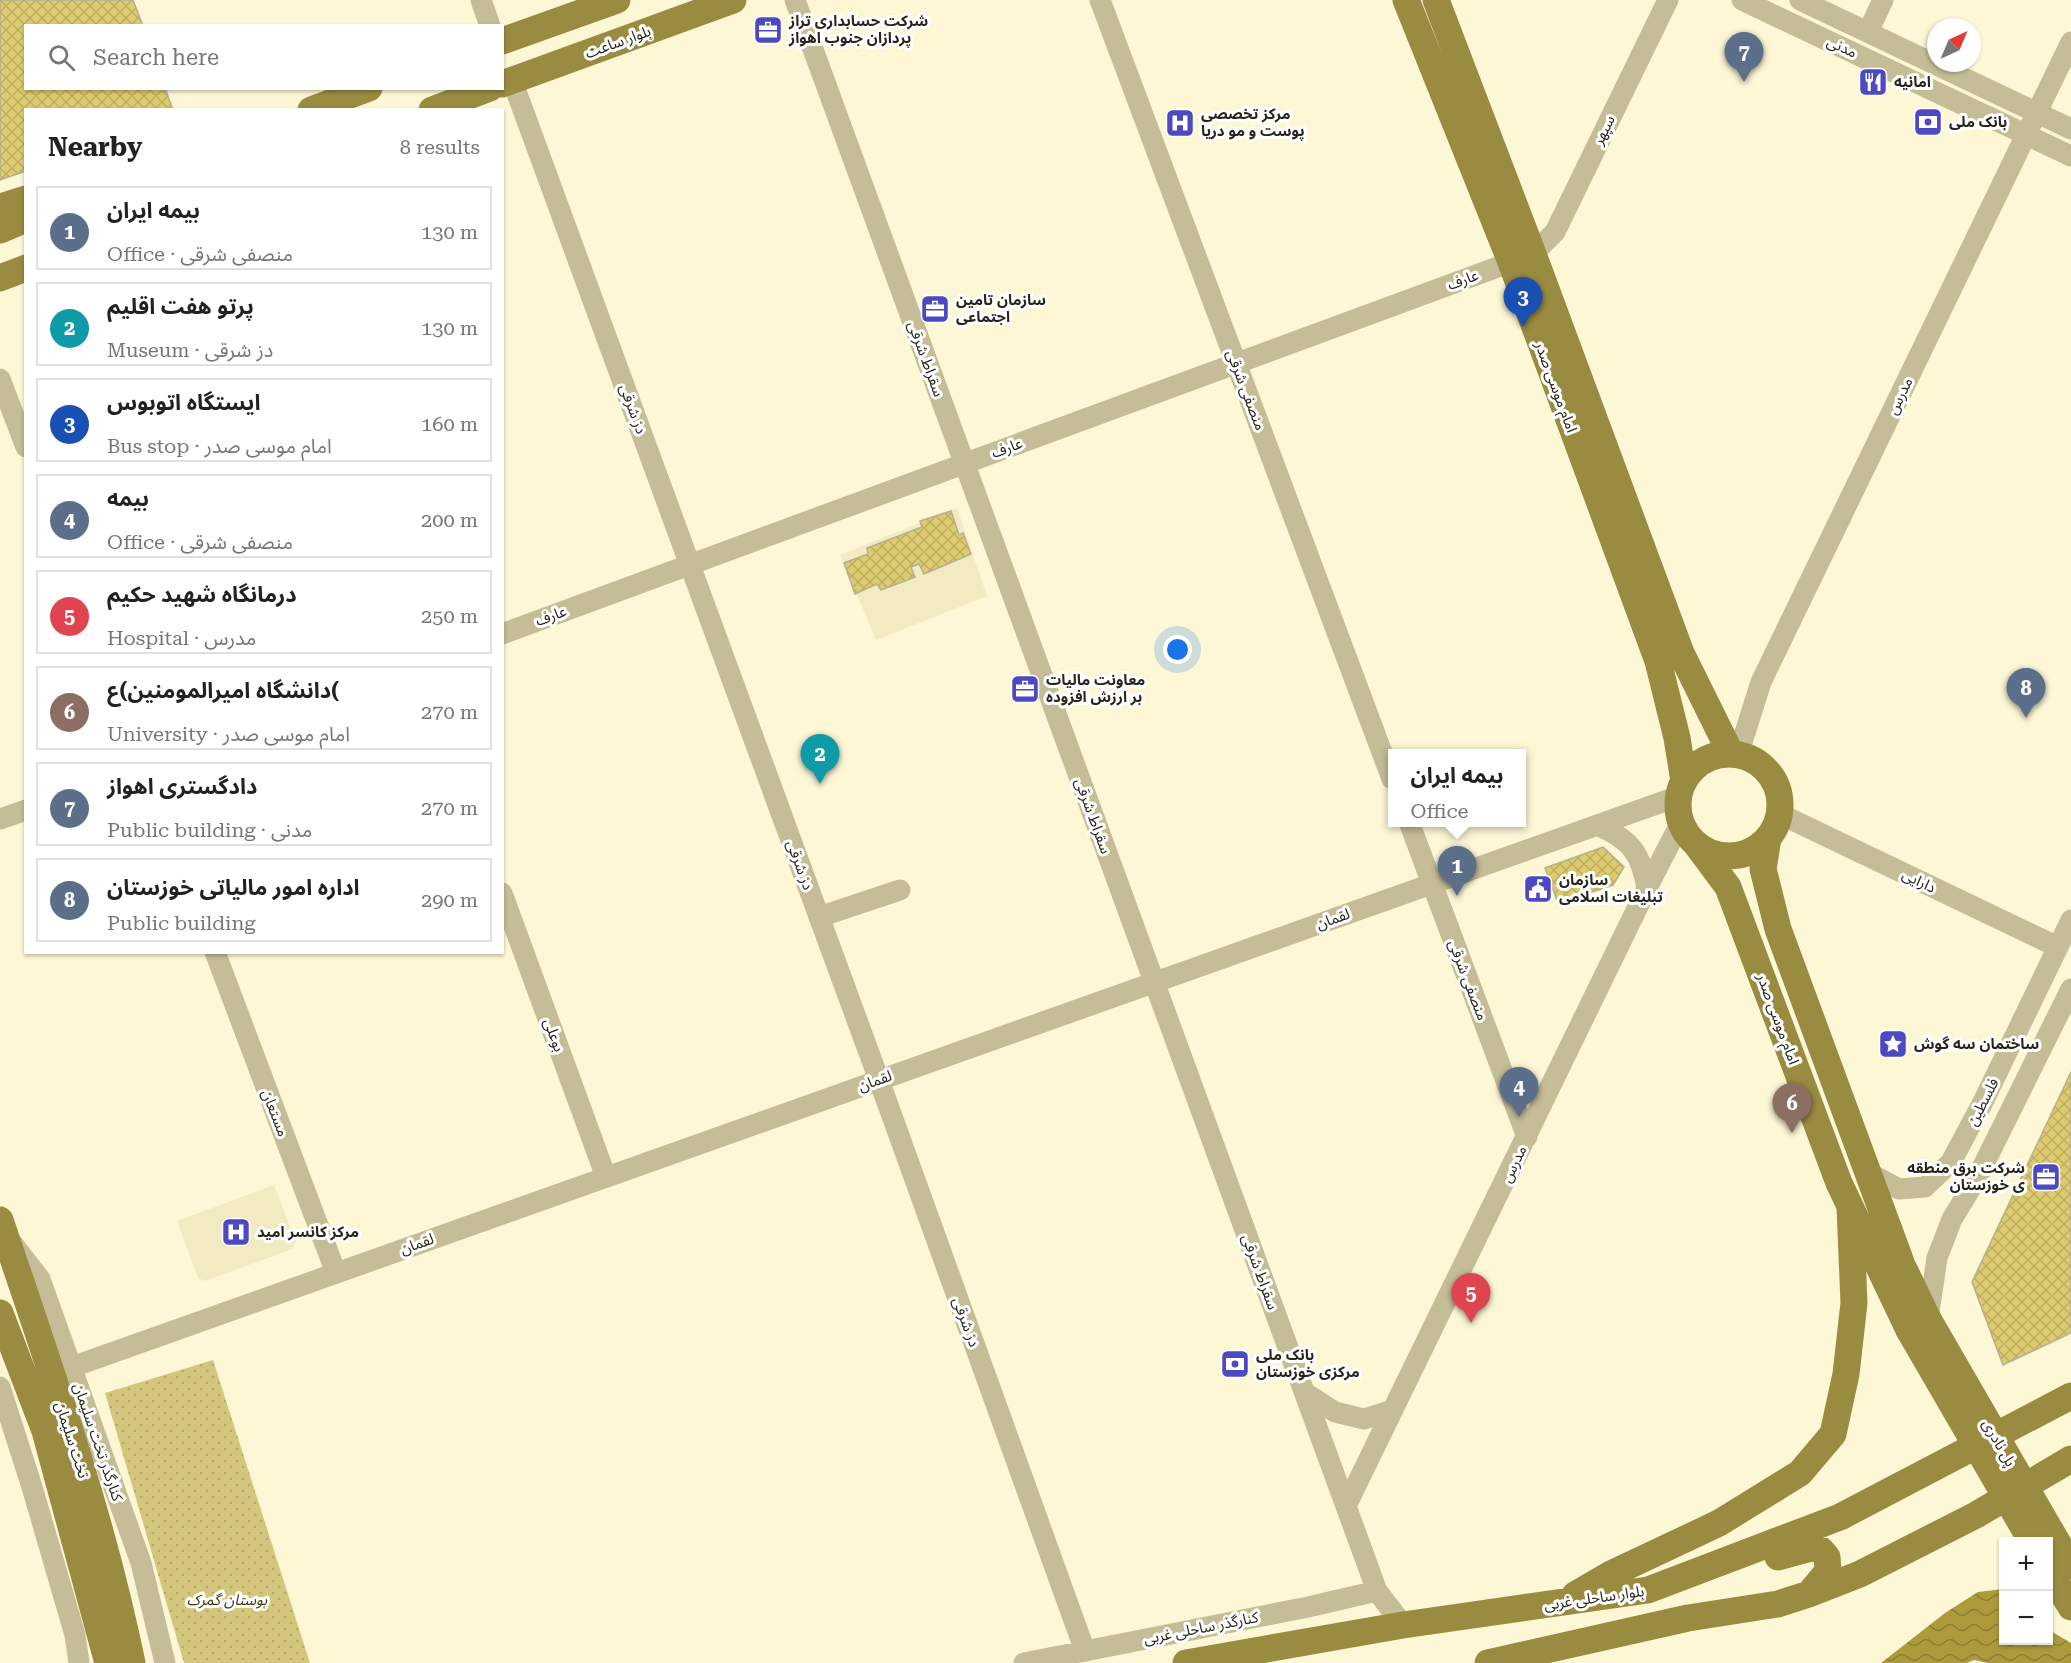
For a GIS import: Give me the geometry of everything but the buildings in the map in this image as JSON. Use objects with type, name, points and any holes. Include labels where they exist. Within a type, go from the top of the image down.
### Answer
[{"type":"main road","points":[[504,40],[617,0]]},
{"type":"main road","name":"بلوار ساعت","points":[[504,83],[733,0]]},
{"type":"main road","name":"امام موسی صدر","points":[[1406,0],[1522,258],[1681,652],[1735,754]]},
{"type":"main road","name":"امام موسی صدر","points":[[1436,0],[1658,661],[1677,738],[1681,800]]},
{"type":"main road","points":[[315,108],[364,90]]},
{"type":"main road","name":"بلوار ساعت","points":[[437,108],[485,90]]},
{"type":"main road","points":[[0,207],[24,200]]},
{"type":"main road","points":[[0,230],[24,220]]},
{"type":"main road","points":[[0,261],[24,253]]},
{"type":"main road","points":[[0,278],[24,269]]},
{"type":"main road","points":[[1722,754],[1735,754],[1753,760],[1766,770],[1775,783],[1780,798],[1774,826],[1756,848],[1742,855],[1726,856],[1710,852],[1696,844],[1687,834],[1681,800],[1694,768],[1707,759],[1722,754]]},
{"type":"main road","name":"امام موسی صدر","points":[[1774,826],[1763,869],[1778,929],[1902,1265],[1918,1324]]},
{"type":"main road","name":"امام موسی صدر","points":[[1696,844],[1728,887],[1850,1207],[1918,1324]]},
{"type":"main road","points":[[1561,1603],[1611,1574],[1719,1523],[1800,1473],[1833,1434],[1846,1374],[1854,1303],[1850,1207]]},
{"type":"main road","name":"تخت سلیمان","points":[[2,1227],[89,1492],[132,1663]]},
{"type":"main road","name":"تخت سلیمان","points":[[0,1313],[45,1431],[108,1663]]},
{"type":"main road","name":"پل نادری","points":[[1918,1324],[2029,1537]]},
{"type":"main road","name":"پل نادری","points":[[1918,1324],[2071,1566]]},
{"type":"main road","name":"بلوار ساحلی غربی","points":[[1186,1663],[1403,1625],[1648,1590],[1840,1517],[2071,1396]]},
{"type":"main road","points":[[1488,1663],[1688,1618],[1778,1604],[1809,1594],[1860,1574],[1976,1515],[2071,1459]]},
{"type":"main road","points":[[1704,1569],[1755,1563],[1811,1548],[1821,1550],[1827,1557],[1828,1571],[1809,1594]]},
{"type":"main road","points":[[2053,1576],[2071,1607]]},
{"type":"street","points":[[481,0],[489,24]]},
{"type":"street","name":"سقراط شرقی","points":[[795,0],[1377,1591],[1403,1625]]},
{"type":"street","name":"منصفی شرقی","points":[[1100,0],[1388,768]]},
{"type":"street","name":"سپهر","points":[[1522,258],[1555,232],[1668,0]]},
{"type":"street","name":"مدنی","points":[[1743,0],[2071,156]]},
{"type":"street","name":"مدنی","points":[[1800,0],[2071,129]]},
{"type":"street","points":[[1868,32],[1883,0]]},
{"type":"street","name":"مدرس","points":[[1735,754],[1761,682],[2071,42]]},
{"type":"street","name":"دز شرقی","points":[[503,90],[690,565],[1085,1651]]},
{"type":"street","name":"عارف","points":[[504,633],[1522,258]]},
{"type":"street","points":[[0,379],[24,442]]},
{"type":"street","name":"مدرس","points":[[1346,1506],[1647,888],[1681,800]]},
{"type":"street","name":"لقمان","points":[[72,1367],[1597,825],[1681,800]]},
{"type":"street","points":[[0,819],[24,811]]},
{"type":"street","points":[[1597,825],[1617,834],[1633,848],[1643,867],[1647,888]]},
{"type":"street","name":"دارایی","points":[[1774,826],[2058,947]]},
{"type":"street","name":"منصفی شرقی","points":[[1411,827],[1527,1137]]},
{"type":"street","points":[[819,917],[900,890]]},
{"type":"street","name":"بوعلی","points":[[504,897],[606,1177]]},
{"type":"street","name":"فلسطین","points":[[1867,1172],[1899,1189],[1925,1187],[1951,1162],[1982,1104],[2071,920]]},
{"type":"street","name":"مستعان","points":[[216,954],[336,1273]]},
{"type":"street","name":"فلسطین","points":[[1918,1324],[1937,1258],[1953,1219],[1977,1178],[2071,990]]},
{"type":"street","points":[[1951,1162],[1949,1171],[1953,1179],[1961,1183],[1970,1183],[1977,1178]]},
{"type":"street","name":"کنارگذر تخت سلیمان","points":[[2,1227],[40,1279],[141,1563],[165,1663]]},
{"type":"street","points":[[0,1387],[32,1486],[75,1635],[79,1663]]},
{"type":"street","points":[[1304,1392],[1335,1412],[1364,1419],[1393,1410]]},
{"type":"street","name":"کنارگذر ساحلی غربی","points":[[1024,1663],[1308,1607],[1377,1591]]},
{"type":"shaded area","points":[[957,508],[987,596],[876,640],[840,555]]},
{"type":"shaded area","name":"مرکز کانسر امید","points":[[274,1185],[296,1242],[292,1249],[205,1281],[198,1278],[177,1221]]},
{"type":"green space","name":"بوستان گمرک","points":[[213,1360],[310,1663],[184,1663],[105,1393]]},
{"type":"water","points":[[1999,1589],[1999,1645],[2053,1645],[2053,1632],[2071,1643],[2071,1663],[1987,1663],[1974,1660],[1967,1663],[1881,1663],[1945,1613],[1978,1592]]},
{"type":"place","name":"شرکت حسابداری تراز پردازان جنوب اهواز","points":[[768,30]]},
{"type":"place","name":"دادگستری اهواز","points":[[1744,82]]},
{"type":"place","name":"امانیه","points":[[1873,82]]},
{"type":"place","name":"بانک ملی","points":[[1928,122]]},
{"type":"place","name":"مرکز تخصصی پوست و مو دریا","points":[[1180,123]]},
{"type":"place","name":"سازمان تامین اجتماعی","points":[[935,309]]},
{"type":"place","name":"ایستگاه اتوبوس","points":[[1523,327]]},
{"type":"place","name":"معاونت مالیات بر ارزش افزوده","points":[[1025,689]]},
{"type":"place","name":"اداره امور مالیاتی خوزستان","points":[[2026,718]]},
{"type":"place","name":"پرتو هفت اقلیم","points":[[820,784]]},
{"type":"place","name":"سازمان تبلیغات اسلامی","points":[[1538,889]]},
{"type":"place","name":"بیمه ایران","points":[[1457,896]]},
{"type":"place","name":"ساختمان سه گوش","points":[[1893,1044]]},
{"type":"place","name":"بیمه","points":[[1519,1117]]},
{"type":"place","name":"دانشگاه امیرالمومنین)ع(","points":[[1792,1133]]},
{"type":"place","name":"شرکت برق منطقه ی خوزستان","points":[[2046,1177]]},
{"type":"place","name":"مرکز کانسر امید","points":[[236,1232]]},
{"type":"place","name":"درمانگاه شهید حکیم","points":[[1471,1323]]},
{"type":"place","name":"بانک ملی مرکزی خوزستان","points":[[1235,1364]]}]
